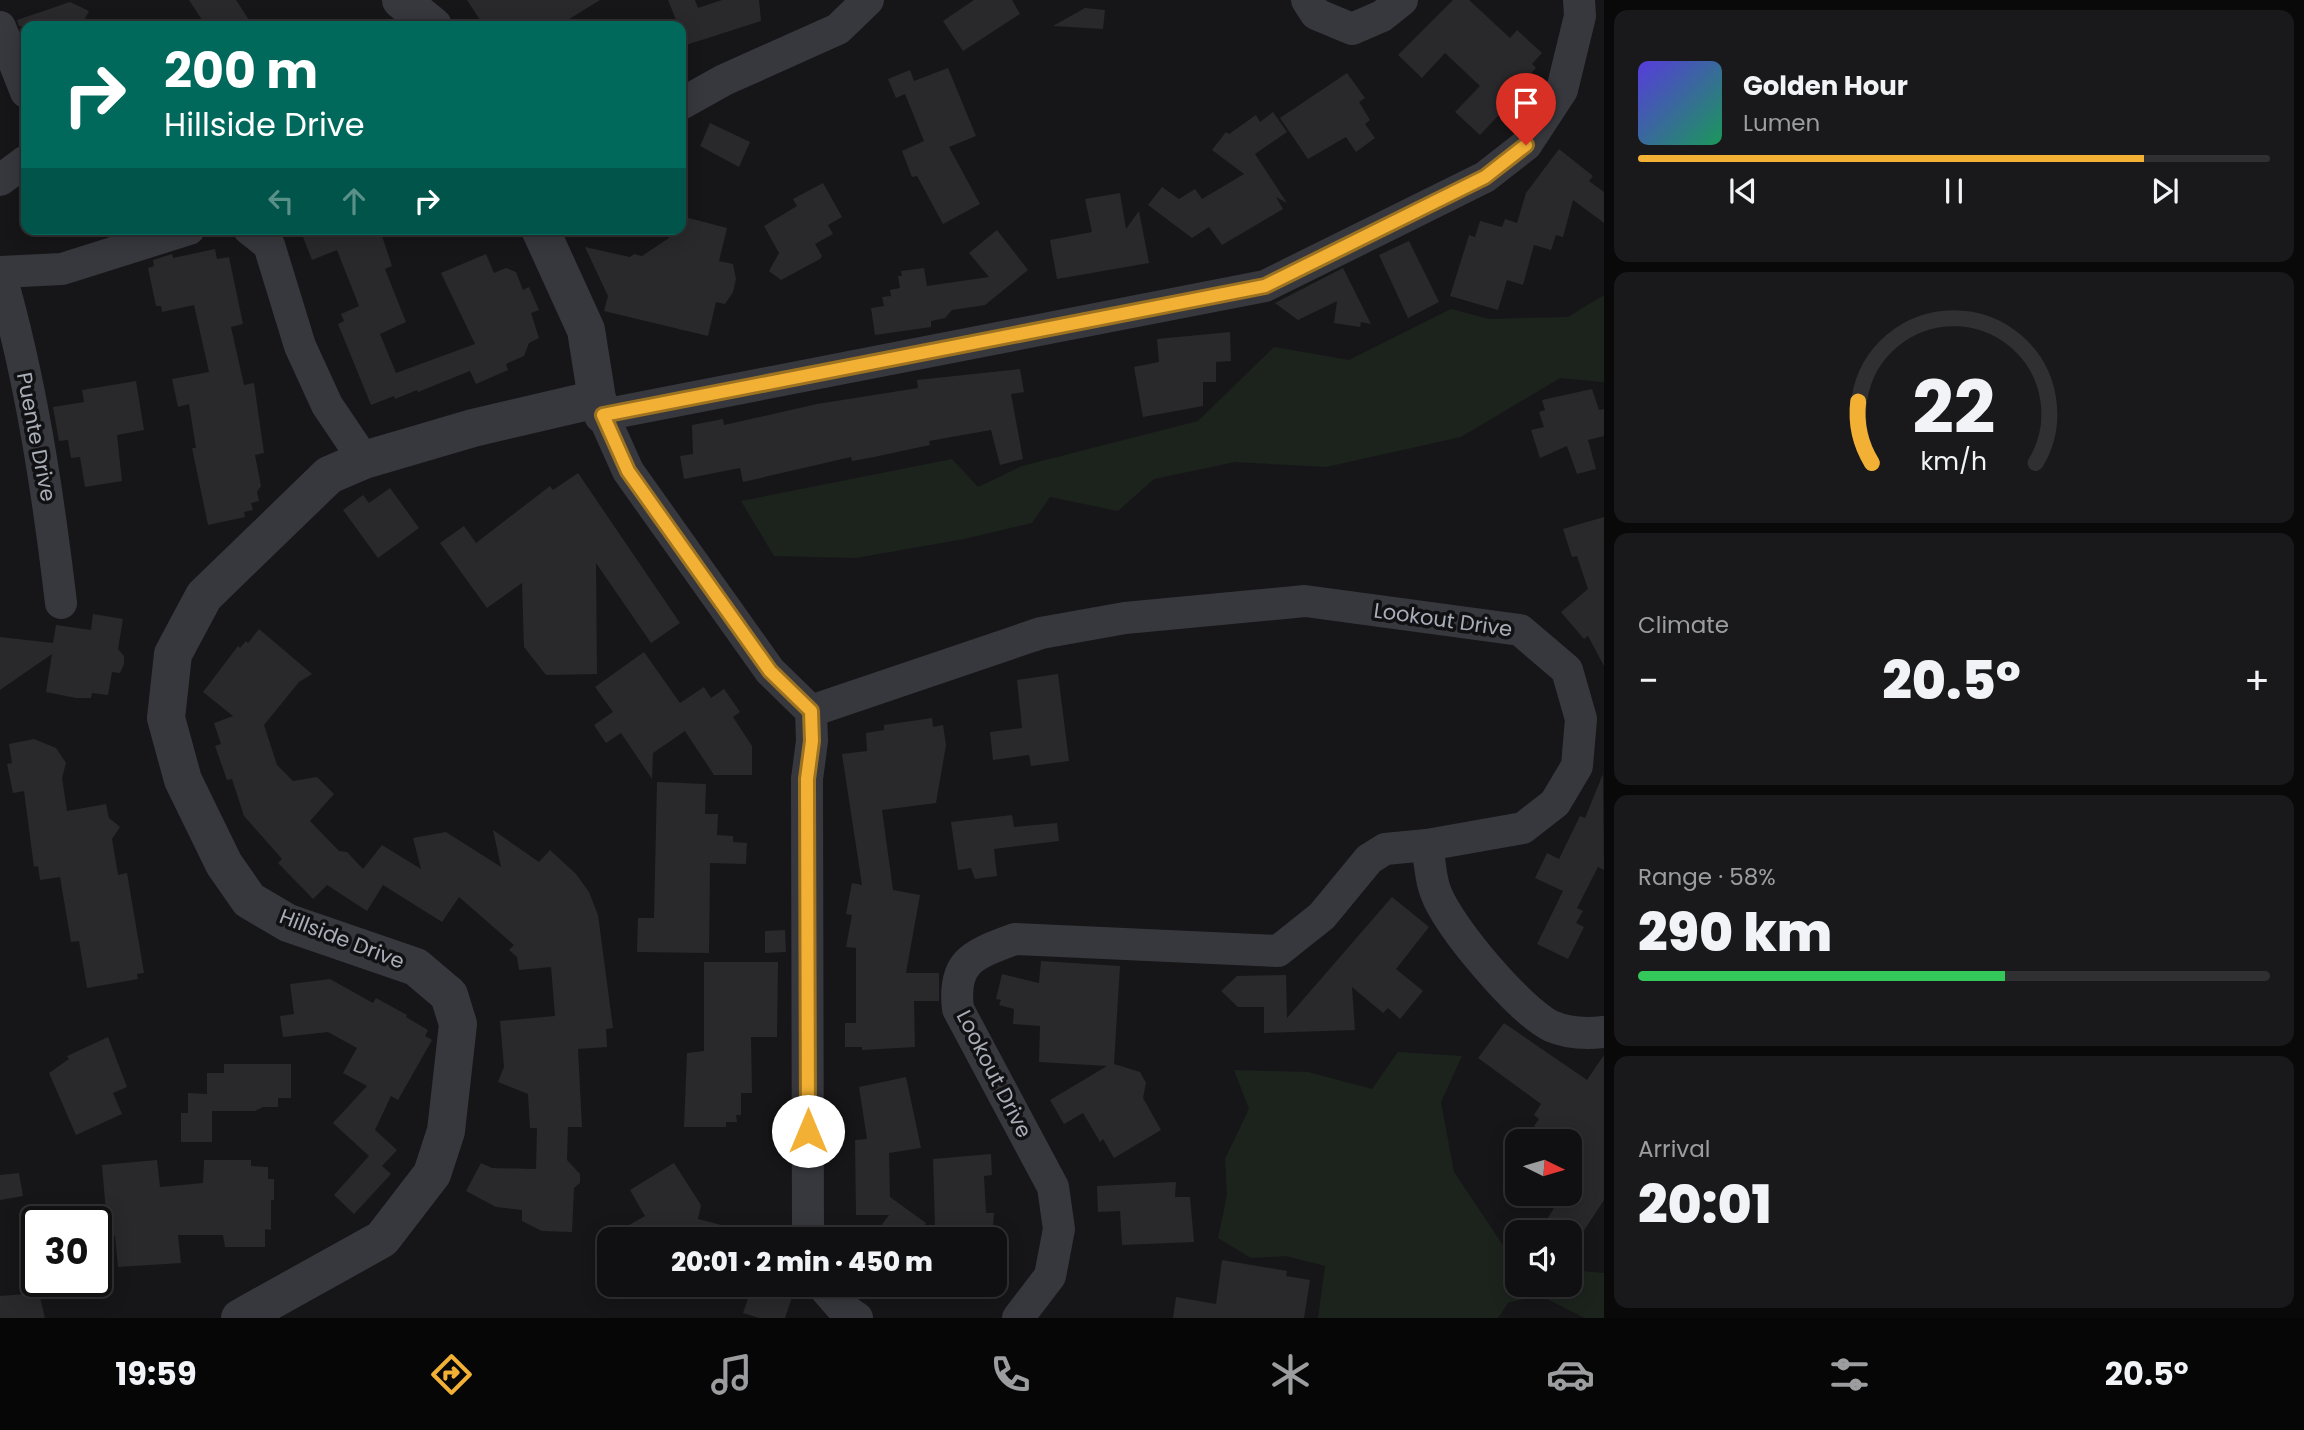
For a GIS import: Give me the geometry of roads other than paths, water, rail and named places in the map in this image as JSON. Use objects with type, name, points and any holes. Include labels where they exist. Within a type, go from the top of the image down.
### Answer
[{"type":"street","points":[[401,0],[427,21]]},
{"type":"street","points":[[686,101],[723,80],[838,29],[868,0]]},
{"type":"street","points":[[1307,0],[1315,14],[1352,29],[1382,16],[1402,0]]},
{"type":"street","name":"Hillside Drive","points":[[240,1318],[382,1239],[432,1174],[446,1131],[458,1024],[449,995],[416,967],[288,923],[248,900],[224,864],[183,780],[166,718],[173,654],[204,596],[329,475],[364,460],[473,428],[1265,286],[1485,177],[1526,145],[1562,90],[1580,16],[1579,0]]},
{"type":"street","points":[[0,27],[21,80]]},
{"type":"street","points":[[0,180],[21,165]]},
{"type":"street","points":[[0,273],[62,269],[169,235]]},
{"type":"street","points":[[256,235],[269,245],[300,346],[327,405],[364,460]]},
{"type":"street","points":[[543,235],[586,330],[600,407],[636,482],[770,671],[811,711],[812,741],[807,779],[808,1227]]},
{"type":"street","name":"Puente Drive","points":[[0,273],[11,310],[49,501],[61,603]]},
{"type":"street","name":"Lookout Drive","points":[[811,711],[1041,632],[1125,618],[1305,601],[1520,630],[1567,670],[1581,719],[1577,766],[1555,803],[1523,828],[1427,845],[1385,849],[1369,859],[1322,916],[1278,951],[1015,939],[979,953],[965,965],[955,986],[958,1009],[1053,1187],[1059,1229],[1050,1276],[1018,1318]]},
{"type":"street","points":[[1427,845],[1435,892],[1456,928],[1520,1001],[1551,1026],[1585,1034],[1604,1032]]},
{"type":"street","points":[[832,1297],[857,1318]]}]
